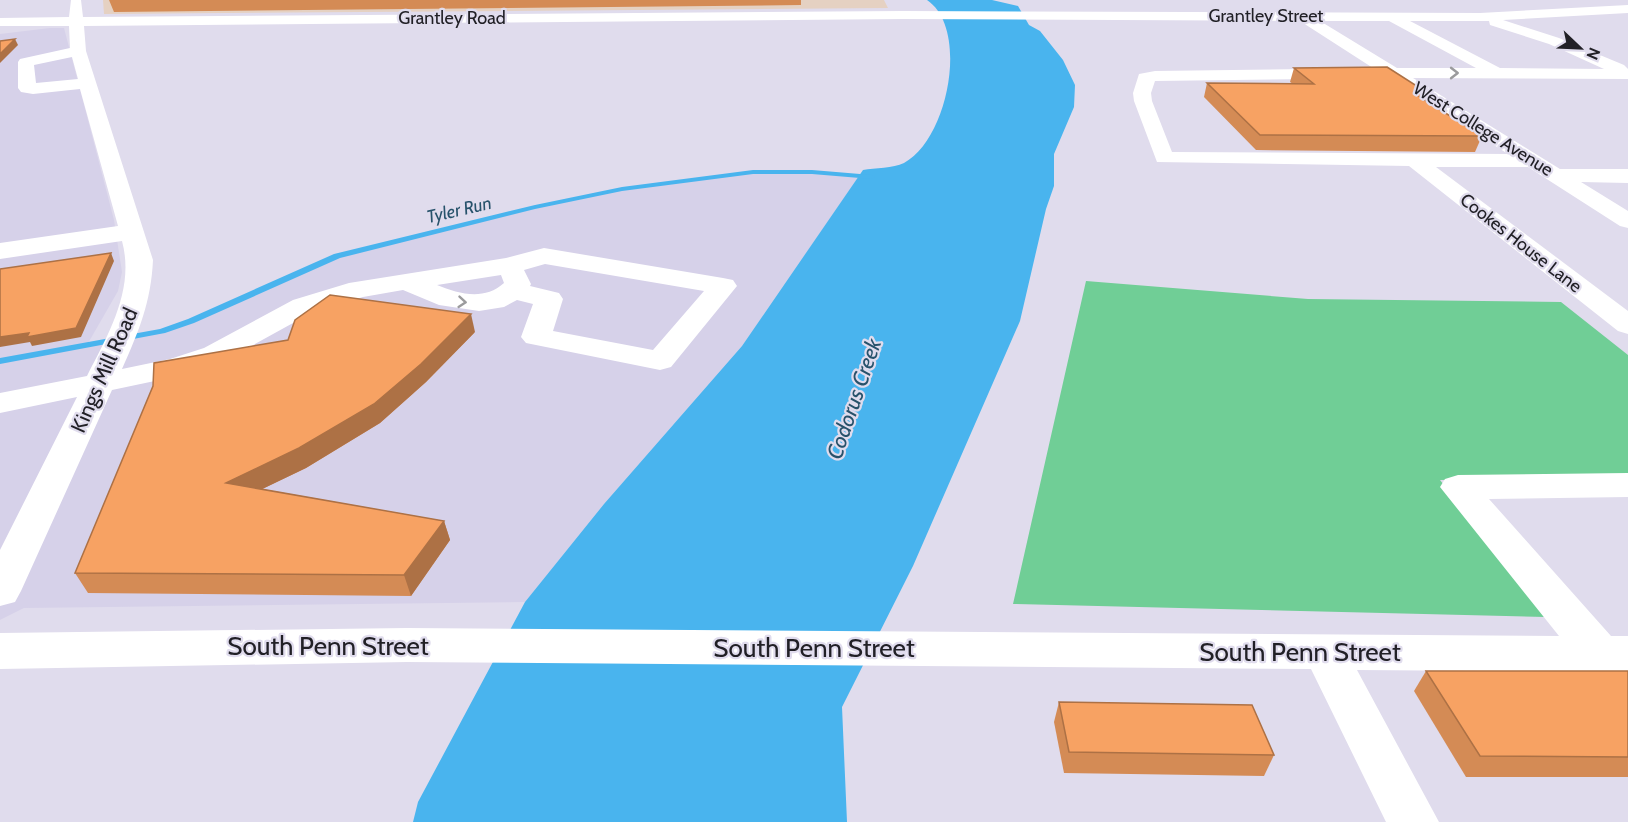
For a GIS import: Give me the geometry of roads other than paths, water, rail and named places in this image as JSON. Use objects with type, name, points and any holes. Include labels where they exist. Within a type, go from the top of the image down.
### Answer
[{"type":"street","points":[[814,15],[816,0]]},
{"type":"street","points":[[1178,0],[1197,16]]},
{"type":"street","name":"West College Avenue","points":[[1277,0],[1628,221]]},
{"type":"street","points":[[1429,0],[1545,38],[1628,74]]},
{"type":"street","points":[[1554,0],[1588,9]]},
{"type":"street","points":[[1611,0],[1628,8]]},
{"type":"street","points":[[444,18],[455,5]]},
{"type":"street","name":"Grantley Street","points":[[903,15],[1480,17],[1628,8]]},
{"type":"street","name":"Grantley Road","points":[[0,22],[76,11],[444,18],[903,15]]},
{"type":"street","name":"Kings Mill Road","points":[[0,591],[111,359],[138,291],[140,260],[86,83],[78,51],[76,11]]},
{"type":"street","points":[[1390,16],[1497,73]]},
{"type":"street","points":[[1494,39],[1545,38]]},
{"type":"street","points":[[1433,39],[1464,39]]},
{"type":"street","points":[[1562,45],[1606,45]]},
{"type":"street","points":[[78,51],[26,62],[25,84],[27,88],[44,88],[86,83]]},
{"type":"street","points":[[1534,161],[1181,160],[1164,158],[1142,93],[1145,78],[1155,76],[1395,73],[1628,74]]},
{"type":"street","name":"Cookes House Lane","points":[[1414,160],[1628,326]]},
{"type":"street","points":[[1555,175],[1628,176]]},
{"type":"street","points":[[0,251],[130,232]]},
{"type":"street","points":[[0,403],[111,359],[177,367],[215,354],[303,306],[359,289],[407,282],[511,278],[549,299],[536,337],[660,361],[723,286],[544,256],[511,278]]},
{"type":"street","points":[[1614,654],[1458,487],[1628,485]]},
{"type":"street","name":"South Penn Street","points":[[0,651],[407,645],[1614,654]]},
{"type":"street","points":[[1326,653],[1413,822]]},
{"type":"water","name":"Codorus Creek","points":[[927,0],[992,0],[1018,6],[1029,25],[1040,31],[1063,60],[1075,85],[1074,107],[1054,154],[1054,186],[1046,209],[1020,321],[913,566],[842,707],[847,822],[413,822],[418,802],[525,602],[604,504],[742,346],[863,170],[904,163],[919,151],[932,132],[942,109],[948,84],[950,58],[948,34],[940,14]]},
{"type":"waterway","name":"Tyler Run","points":[[0,361],[162,331],[191,321],[337,256],[535,207],[622,189],[753,172],[812,172],[872,177]]}]
